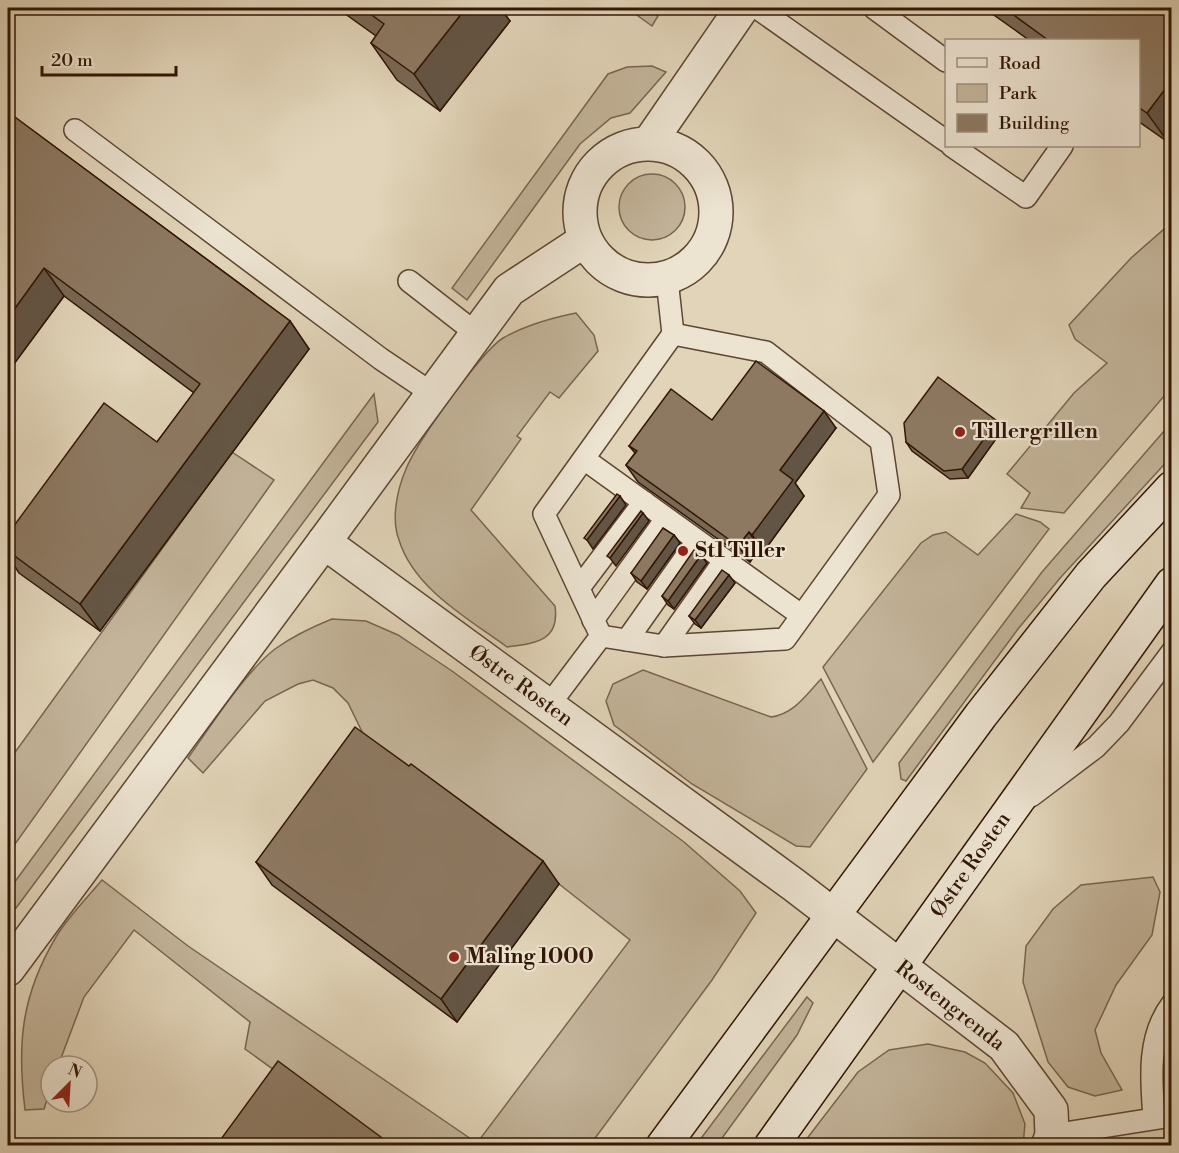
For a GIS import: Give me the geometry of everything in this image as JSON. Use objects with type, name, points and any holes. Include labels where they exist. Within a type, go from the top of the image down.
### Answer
[{"type":"street","points":[[649,143],[742,8]]},
{"type":"street","points":[[649,143],[681,152],[705,173],[717,204],[713,235],[695,262],[667,279],[634,280],[605,266],[585,240],[579,207],[591,174],[616,151],[649,143]]},
{"type":"street","points":[[8,969],[509,290],[585,240]]},
{"type":"street","points":[[663,1146],[1053,622],[1091,575],[1172,488]]},
{"type":"street","name":"Østre Rosten","points":[[324,542],[549,705],[833,916]]},
{"type":"street","name":"Østre Rosten","points":[[771,1146],[1172,584]]},
{"type":"street","name":"Rostengrenda","points":[[833,916],[1004,1046],[1051,1110],[1050,1140]]},
{"type":"lane","points":[[757,8],[945,140]]},
{"type":"lane","points":[[874,8],[945,60]]},
{"type":"lane","points":[[75,130],[372,352],[433,394]]},
{"type":"lane","points":[[953,147],[1026,197],[1061,147]]},
{"type":"lane","points":[[667,279],[674,334],[544,514],[597,628],[627,640],[664,646],[785,639],[889,495],[881,441],[766,352],[674,334]]},
{"type":"lane","points":[[410,282],[477,334]]},
{"type":"lane","points":[[584,459],[801,615]]},
{"type":"lane","points":[[579,588],[644,502]]},
{"type":"lane","points":[[549,705],[666,519]]},
{"type":"lane","points":[[627,640],[697,541]]},
{"type":"lane","points":[[664,646],[724,561]]},
{"type":"lane","points":[[1007,814],[1096,747],[1119,723],[1172,652]]},
{"type":"lane","points":[[1050,1140],[1163,1117],[1150,1066],[1163,1016],[1172,1004]]},
{"type":"green space","points":[[627,8],[646,8],[658,16],[652,26]]},
{"type":"green space","points":[[652,66],[666,72],[630,113],[611,118],[580,144],[467,300],[452,288],[608,74],[627,67]]},
{"type":"green space","points":[[646,174],[658,174],[670,179],[680,189],[685,207],[683,220],[670,235],[658,240],[646,240],[634,235],[624,225],[619,213],[619,201],[624,189],[634,179]]},
{"type":"green space","points":[[1171,223],[1171,388],[1064,513],[1021,508],[1030,493],[1007,474],[1074,393],[1107,363],[1075,339],[1069,325],[1131,258]]},
{"type":"green space","points":[[576,313],[594,335],[598,351],[559,398],[550,392],[517,436],[521,439],[471,510],[555,606],[556,618],[550,633],[544,638],[527,644],[507,647],[444,601],[430,588],[406,558],[395,523],[398,495],[412,456],[450,399],[493,347],[503,338],[521,329]]},
{"type":"green space","points":[[374,394],[378,422],[16,908],[8,910],[8,891]]},
{"type":"green space","points":[[1171,423],[1171,457],[1061,577],[1018,629],[906,781],[901,779],[899,763],[1042,572]]},
{"type":"green space","points":[[232,452],[274,480],[8,854],[8,762]]},
{"type":"green space","points":[[1016,514],[1040,522],[1049,529],[873,762],[823,667],[921,543],[933,535],[946,532],[978,555]]},
{"type":"green space","points":[[332,619],[366,621],[398,635],[452,671],[684,842],[740,891],[756,913],[712,980],[590,1145],[378,1145],[245,1049],[250,1022],[134,930],[84,997],[63,1054],[39,1054],[39,1109],[25,1110],[22,1042],[24,1021],[35,980],[56,937],[102,880],[188,946],[477,1143],[630,940],[559,884],[371,750],[348,703],[333,688],[313,680],[298,684],[265,701],[203,773],[188,758],[229,700],[252,671],[275,649]]},
{"type":"green space","points":[[643,670],[771,717],[793,708],[821,679],[867,769],[810,847],[796,846],[692,784],[614,725],[606,701],[613,684]]},
{"type":"green space","points":[[1153,877],[1160,892],[1152,935],[1116,985],[1095,1030],[1101,1053],[1122,1090],[1095,1096],[1068,1087],[1048,1062],[1023,982],[1026,946],[1053,909],[1081,885]]},
{"type":"green space","points":[[807,997],[813,1003],[797,1035],[717,1145],[696,1145]]},
{"type":"green space","points":[[928,1044],[965,1052],[985,1063],[1013,1093],[1025,1124],[1023,1145],[802,1145],[858,1072],[889,1050]]},
{"type":"building","points":[[362,8],[466,8],[414,74],[371,43],[384,24]]},
{"type":"building","points":[[1004,8],[1172,8],[1172,80],[1147,113],[1140,108],[1140,39],[1047,39]]},
{"type":"building","points":[[8,112],[290,321],[80,604],[8,551],[8,534],[104,403],[157,442],[200,384],[44,268],[8,318]]},
{"type":"building","points":[[756,361],[824,411],[780,470],[793,480],[752,535],[749,532],[738,546],[626,465],[637,451],[629,446],[671,389],[712,420]]},
{"type":"building","points":[[938,377],[997,421],[962,469],[944,471],[906,442],[904,423]]},
{"type":"building","points":[[617,494],[620,496],[587,540],[584,538]]},
{"type":"building","points":[[641,511],[643,513],[610,558],[607,556]]},
{"type":"building","points":[[663,528],[674,535],[641,581],[631,573]]},
{"type":"building","points":[[694,550],[701,555],[668,601],[662,596]]},
{"type":"building","points":[[722,570],[729,575],[695,620],[689,616]]},
{"type":"building","points":[[355,727],[409,766],[411,764],[543,861],[441,999],[256,862]]},
{"type":"building","points":[[278,1061],[393,1146],[216,1146]]},
{"type":"place","name":"Tillergrillen","points":[[960,432]]},
{"type":"place","name":"St1 Tiller","points":[[683,551]]},
{"type":"place","name":"Maling 1000","points":[[454,957]]}]
